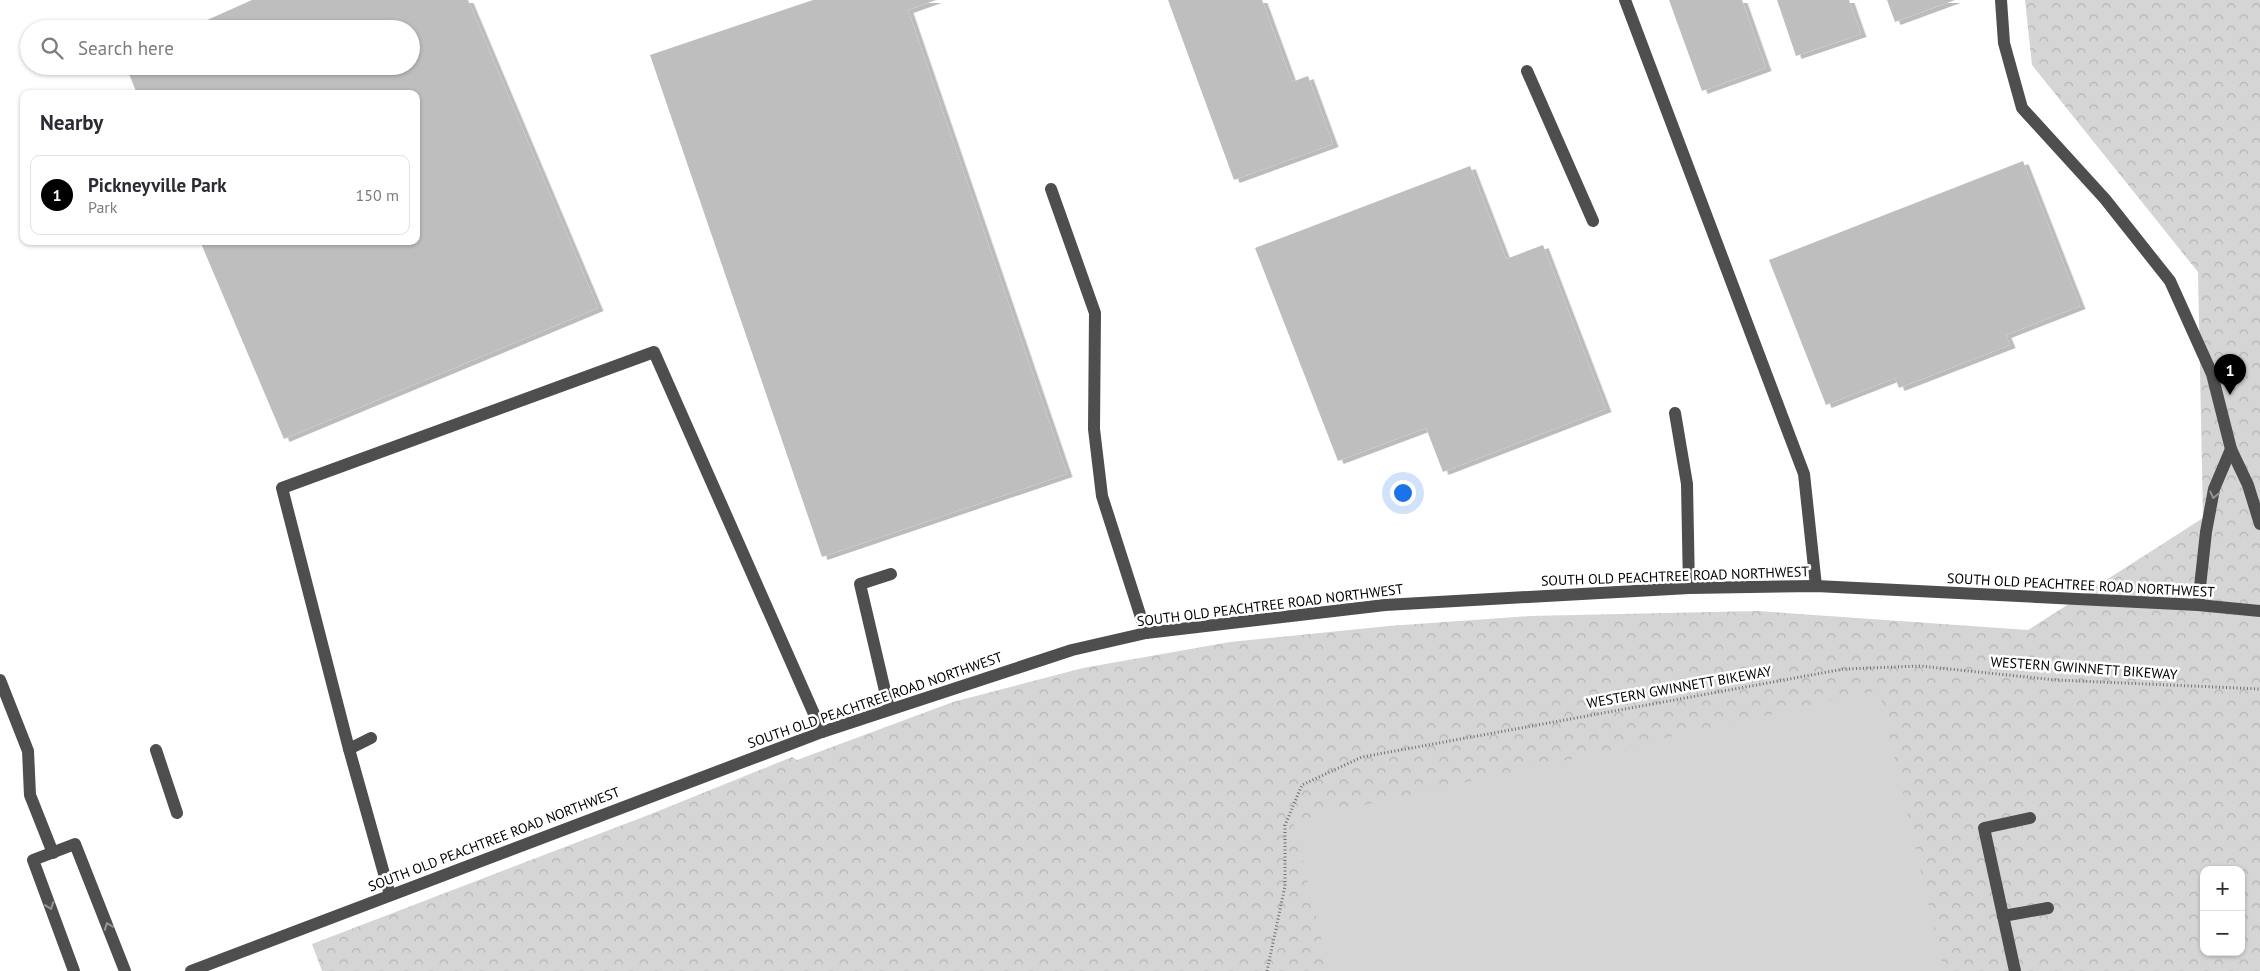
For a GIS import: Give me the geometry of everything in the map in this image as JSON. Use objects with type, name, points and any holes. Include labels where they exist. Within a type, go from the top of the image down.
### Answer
[{"type":"street","points":[[1625,0],[1804,474],[1816,586]]},
{"type":"street","points":[[2001,0],[2004,43],[2022,108],[2105,199],[2170,281],[2212,374],[2231,449],[2248,485],[2260,524]]},
{"type":"street","points":[[1527,71],[1594,221]]},
{"type":"street","points":[[1051,189],[1095,313],[1094,429],[1102,496],[1146,633]]},
{"type":"street","points":[[390,895],[349,749],[282,488],[654,352],[822,732]]},
{"type":"street","points":[[1676,414],[1687,484],[1689,588]]},
{"type":"street","points":[[2198,605],[2206,532],[2214,489],[2231,449]]},
{"type":"street","points":[[889,708],[860,584],[891,574]]},
{"type":"street","name":"SOUTH OLD PEACHTREE ROAD NORTHWEST","points":[[191,971],[889,708],[1072,650],[1146,633],[1385,604],[1689,588],[1816,586],[2198,605],[2260,610]]},
{"type":"street","points":[[0,680],[28,751],[30,795],[53,852]]},
{"type":"street","points":[[349,749],[371,738]]},
{"type":"street","points":[[156,750],[177,813]]},
{"type":"street","points":[[2015,971],[1984,828],[2030,818]]},
{"type":"street","points":[[74,971],[33,860],[75,844],[126,971]]},
{"type":"street","points":[[2003,916],[2048,908]]},
{"type":"path","name":"WESTERN GWINNETT BIKEWAY","points":[[1267,971],[1285,886],[1285,825],[1302,785],[1362,756],[1844,669],[1920,666],[2056,680],[2260,689]]},
{"type":"green space","points":[[2025,0],[2260,0],[2260,971],[322,971],[312,944],[651,814],[792,757],[797,760],[953,702],[1083,668],[1230,642],[1389,626],[1530,616],[1758,611],[2028,630],[2203,518],[2198,272],[2032,65]]},
{"type":"green space","points":[[1879,690],[1944,971],[1329,971],[1293,821]]},
{"type":"building","points":[[252,0],[468,0],[598,308],[284,439],[202,245],[420,245],[420,90],[135,90],[130,75],[420,75],[420,20],[207,20]]},
{"type":"building","points":[[813,0],[936,0],[908,10],[1067,474],[822,557],[650,55]]},
{"type":"building","points":[[1168,0],[1262,0],[1292,82],[1308,76],[1333,144],[1234,180]]},
{"type":"building","points":[[1669,0],[1742,0],[1766,68],[1702,91]]},
{"type":"building","points":[[1777,0],[1849,0],[1861,34],[1796,56]]},
{"type":"building","points":[[1887,0],[1955,0],[1895,22]]},
{"type":"building","points":[[2023,161],[2080,306],[2006,335],[2010,345],[1899,388],[1895,378],[1826,405],[1769,260]]},
{"type":"building","points":[[1470,166],[1506,259],[1543,245],[1606,409],[1443,472],[1426,428],[1338,461],[1255,248]]},
{"type":"place","name":"Pickneyville Park","points":[[2230,395]]}]
